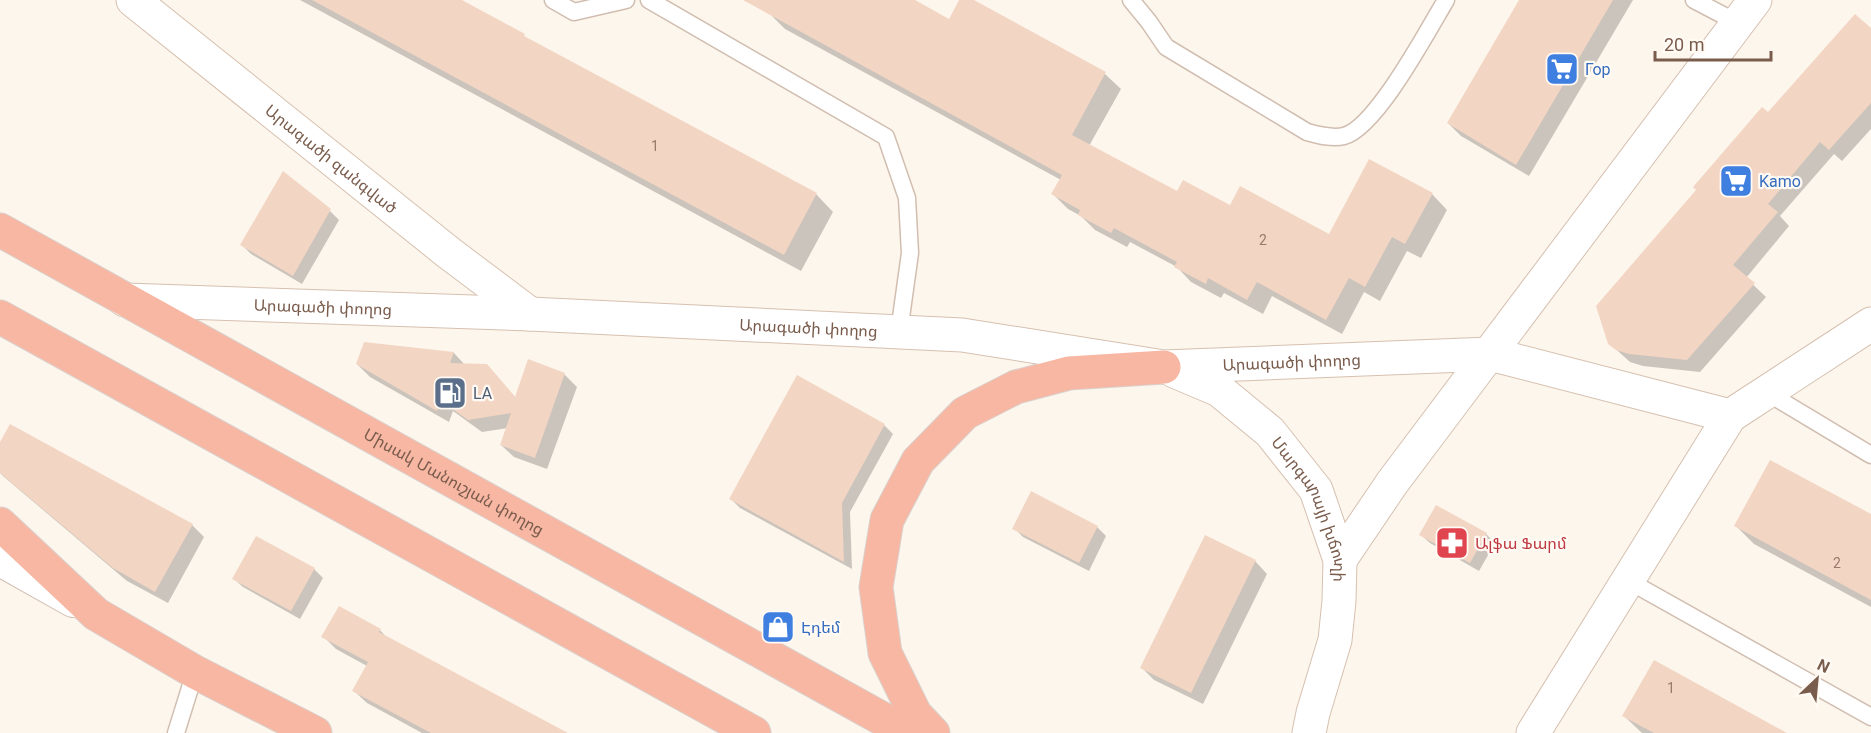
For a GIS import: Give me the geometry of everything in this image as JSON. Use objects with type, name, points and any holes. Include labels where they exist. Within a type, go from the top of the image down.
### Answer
[{"type":"highway","name":"Միսակ Մանուշյան փողոց","points":[[0,230],[908,733]]},
{"type":"highway","points":[[0,317],[754,733]]},
{"type":"highway","points":[[933,733],[915,714],[885,653],[876,587],[887,520],[918,460],[965,413],[1016,387],[1070,373],[1164,367]]},
{"type":"highway","points":[[0,524],[96,614],[195,672],[315,733]]},
{"type":"street","name":"Արագածի զանգված","points":[[133,0],[439,245],[530,314]]},
{"type":"street","points":[[1340,560],[1392,483],[1747,11]]},
{"type":"street","name":"Արագածի փողոց","points":[[125,300],[530,314],[962,335],[1164,367],[1490,354],[1730,416]]},
{"type":"street","points":[[1541,730],[1627,580],[1730,416],[1871,324]]},
{"type":"street","name":"Մարգարայի խճուղի","points":[[1164,367],[1219,390],[1270,432],[1316,490],[1340,560],[1339,601],[1335,640],[1307,726]]},
{"type":"street","points":[[0,560],[96,614]]},
{"type":"lane","points":[[553,0],[574,12],[626,0]]},
{"type":"lane","points":[[649,0],[885,137],[907,198],[910,253],[899,332]]},
{"type":"lane","points":[[1131,0],[1166,47],[1307,132],[1322,136],[1344,136],[1360,127],[1390,90],[1446,0]]},
{"type":"lane","points":[[1694,0],[1747,11]]},
{"type":"lane","points":[[1766,392],[1871,455]]},
{"type":"lane","points":[[1627,580],[1871,717]]},
{"type":"lane","points":[[176,733],[195,672]]},
{"type":"building","points":[[312,0],[462,0],[525,34],[524,36],[817,193],[784,255]]},
{"type":"building","points":[[743,0],[915,0],[949,19],[959,0],[974,0],[1106,72],[1072,135],[1177,191],[1183,180],[1230,205],[1240,186],[1329,234],[1369,159],[1433,193],[1405,244],[1392,237],[1365,287],[1349,278],[1326,320],[1257,282],[1247,300],[1208,278],[1206,284],[1174,267],[1177,262],[1114,228],[1111,233],[1078,215],[1080,210],[1051,194],[1062,175]]},
{"type":"building","points":[[1519,0],[1613,0],[1516,165],[1447,123]]},
{"type":"building","points":[[1855,14],[1871,28],[1871,103],[1829,150],[1820,142],[1768,204],[1778,212],[1733,265],[1755,283],[1687,360],[1629,354],[1616,350],[1608,344],[1596,306],[1696,190],[1693,187],[1762,107],[1768,112]]},
{"type":"building","points":[[283,171],[331,209],[293,276],[240,245]]},
{"type":"building","points":[[364,342],[454,352],[450,363],[487,364],[515,397],[528,359],[565,373],[535,458],[500,445],[511,413],[468,420],[440,400],[437,411],[356,364]]},
{"type":"building","points":[[797,375],[885,424],[842,503],[844,562],[729,499]]},
{"type":"building","points":[[10,424],[193,524],[155,592],[113,568],[0,473],[0,442]]},
{"type":"building","points":[[1770,460],[1871,514],[1871,600],[1734,526]]},
{"type":"building","points":[[1031,491],[1098,526],[1079,563],[1012,529]]},
{"type":"building","points":[[1436,505],[1487,533],[1470,563],[1419,535]]},
{"type":"building","points":[[1205,535],[1256,560],[1191,693],[1140,668]]},
{"type":"building","points":[[256,536],[315,568],[291,611],[232,579]]},
{"type":"building","points":[[339,606],[381,629],[379,632],[568,733],[431,733],[352,691],[368,662],[321,637]]},
{"type":"building","points":[[1654,660],[1787,733],[1654,733],[1622,716]]},
{"type":"place","name":"Гор","points":[[1562,69]]},
{"type":"place","name":"Kamo","points":[[1736,181]]},
{"type":"place","name":"LA","points":[[450,393]]},
{"type":"place","name":"Ալֆա Ֆարմ","points":[[1452,543]]},
{"type":"place","name":"Էդեմ","points":[[778,627]]}]
